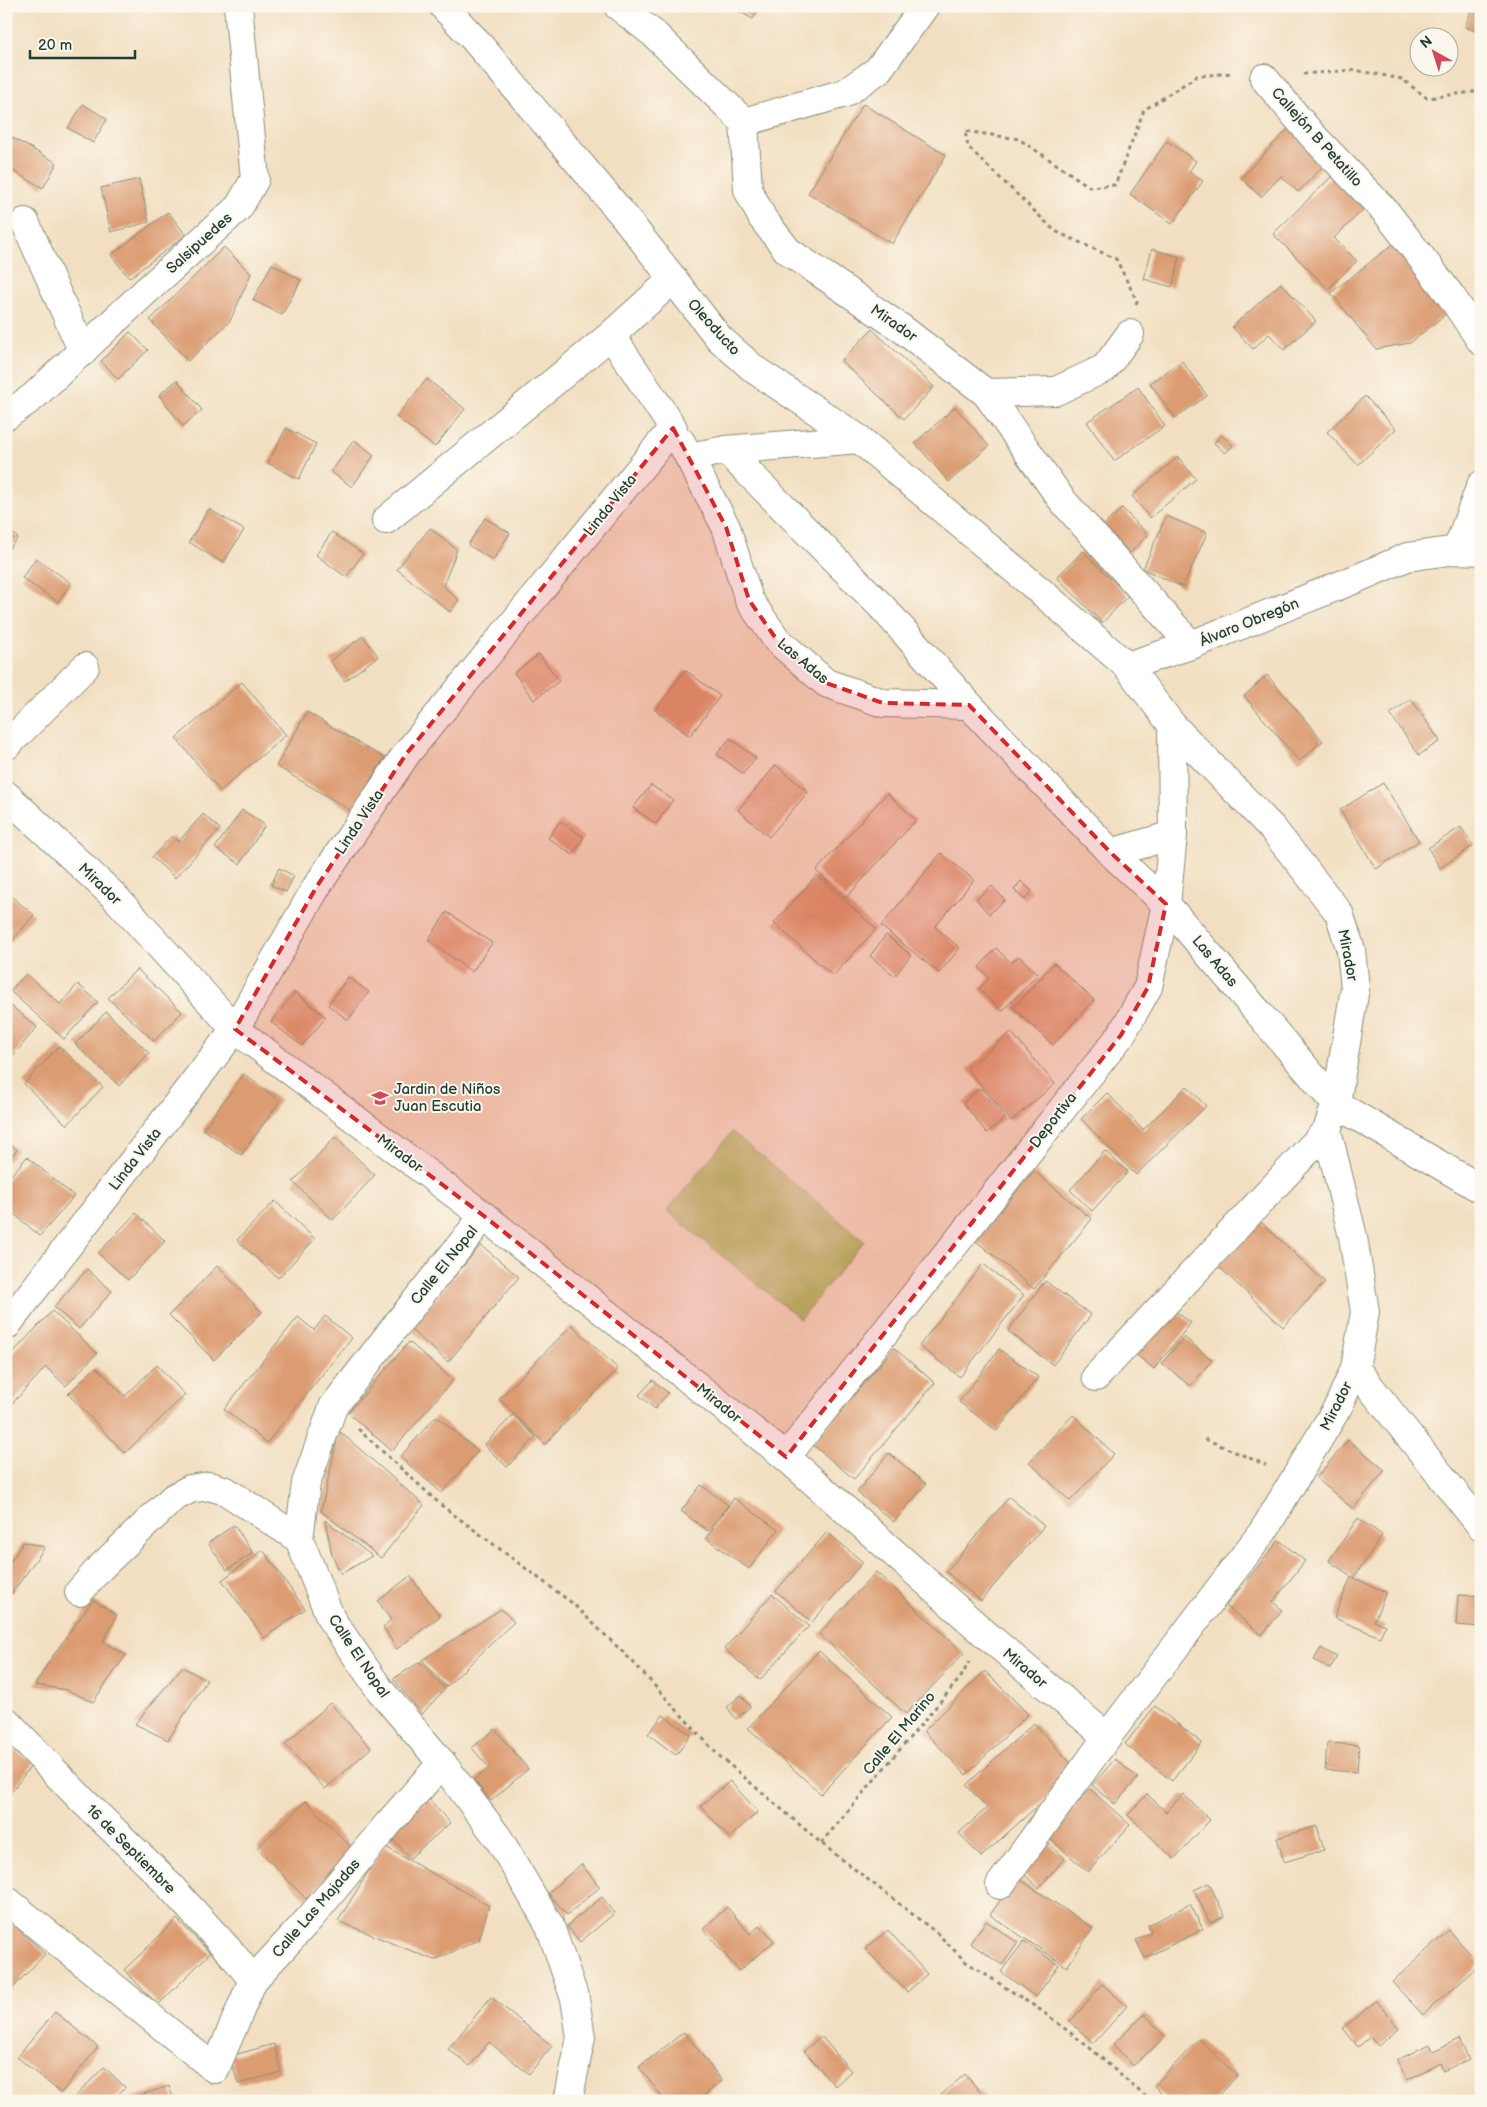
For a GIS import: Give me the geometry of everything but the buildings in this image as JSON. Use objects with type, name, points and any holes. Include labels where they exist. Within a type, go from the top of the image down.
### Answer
[{"type":"street","name":"Salsipuedes","points":[[6,416],[33,397],[239,207],[255,179],[238,6]]},
{"type":"street","name":"Oleoducto","points":[[443,6],[475,40],[624,216],[719,338],[755,370],[859,439],[1127,666]]},
{"type":"street","points":[[618,6],[654,34],[744,122],[845,93],[878,70],[925,6]]},
{"type":"street","name":"Callejón B Petatillo","points":[[1264,78],[1312,134],[1386,212],[1451,296],[1481,341]]},
{"type":"street","name":"Mirador","points":[[744,122],[748,190],[763,219],[788,251],[901,328],[986,394],[1062,500],[1191,645]]},
{"type":"street","points":[[25,222],[83,352]]},
{"type":"street","points":[[386,520],[611,335],[673,279]]},
{"type":"street","points":[[986,394],[1056,390],[1106,368],[1130,334]]},
{"type":"street","points":[[611,335],[673,428]]},
{"type":"street","name":"Las Adas","points":[[673,428],[726,527],[749,600],[777,640],[826,683],[883,703],[969,705]]},
{"type":"street","name":"Linda Vista","points":[[6,1326],[16,1294],[235,1029],[316,886],[407,753],[673,428]]},
{"type":"street","points":[[689,457],[726,450],[859,439]]},
{"type":"street","name":"Las Adas","points":[[726,450],[876,601],[969,705],[1111,853],[1166,904],[1336,1104],[1481,1189]]},
{"type":"street","points":[[1469,551],[1481,485]]},
{"type":"street","name":"Álvaro Obregón","points":[[1127,666],[1191,645],[1407,557],[1469,551]]},
{"type":"street","name":"Mirador","points":[[6,795],[114,896],[235,1029],[484,1216],[786,1457],[983,1632],[1107,1737],[1264,1530],[1296,1478],[1340,1405],[1355,1368],[1365,1312],[1353,1237],[1327,1130],[1336,1104],[1355,988],[1351,950],[1339,912],[1272,828],[1172,724],[1127,666]]},
{"type":"street","points":[[6,746],[86,667]]},
{"type":"street","name":"Deportiva","points":[[786,1457],[1121,1035],[1148,987],[1166,904],[1173,835],[1172,724]]},
{"type":"street","points":[[1111,853],[1173,835]]},
{"type":"street","points":[[1096,1377],[1327,1130]]},
{"type":"street","name":"Calle El Nopal","points":[[484,1216],[333,1407],[306,1483],[299,1539],[331,1619],[380,1690],[442,1763],[499,1839],[550,1926],[575,1998],[581,2037],[568,2101]]},
{"type":"street","points":[[1355,1368],[1481,1526]]},
{"type":"street","points":[[79,1592],[99,1569],[173,1498],[190,1489],[208,1486],[226,1490],[299,1539]]},
{"type":"street","name":"16 de Septiembre","points":[[6,1721],[82,1800],[157,1872],[233,1955],[252,1980]]},
{"type":"street","points":[[1000,1885],[1107,1737]]},
{"type":"street","name":"Calle Las Majadas","points":[[6,1900],[216,2069],[252,1980],[310,1918],[388,1824],[442,1763]]},
{"type":"path","points":[[1264,78],[1354,70],[1402,79],[1426,98],[1481,91]]},
{"type":"path","name":"Callejón B Petatillo","points":[[1130,334],[1137,301],[1116,259],[1055,231],[968,147],[966,131],[1019,138],[1090,187],[1115,186],[1144,110],[1197,76],[1242,73],[1264,78]]},
{"type":"path","points":[[333,1407],[440,1505],[572,1603],[634,1662],[717,1754],[821,1843],[938,1934],[966,1962],[1042,2011],[1090,2048],[1151,2101]]},
{"type":"path","points":[[1205,1439],[1296,1478]]},
{"type":"path","name":"Calle El Marino","points":[[821,1843],[961,1677],[983,1632]]},
{"type":"highlighted area","points":[[673,428],[726,527],[749,600],[777,640],[826,683],[883,703],[969,705],[1111,853],[1166,904],[1148,987],[1121,1035],[786,1457],[484,1216],[235,1029],[317,886],[407,753]]},
{"type":"green space","points":[[732,1132],[864,1241],[800,1319],[667,1211]]},
{"type":"place","name":"Jardin de Niños Juan Escutia","points":[[380,1098]]}]
